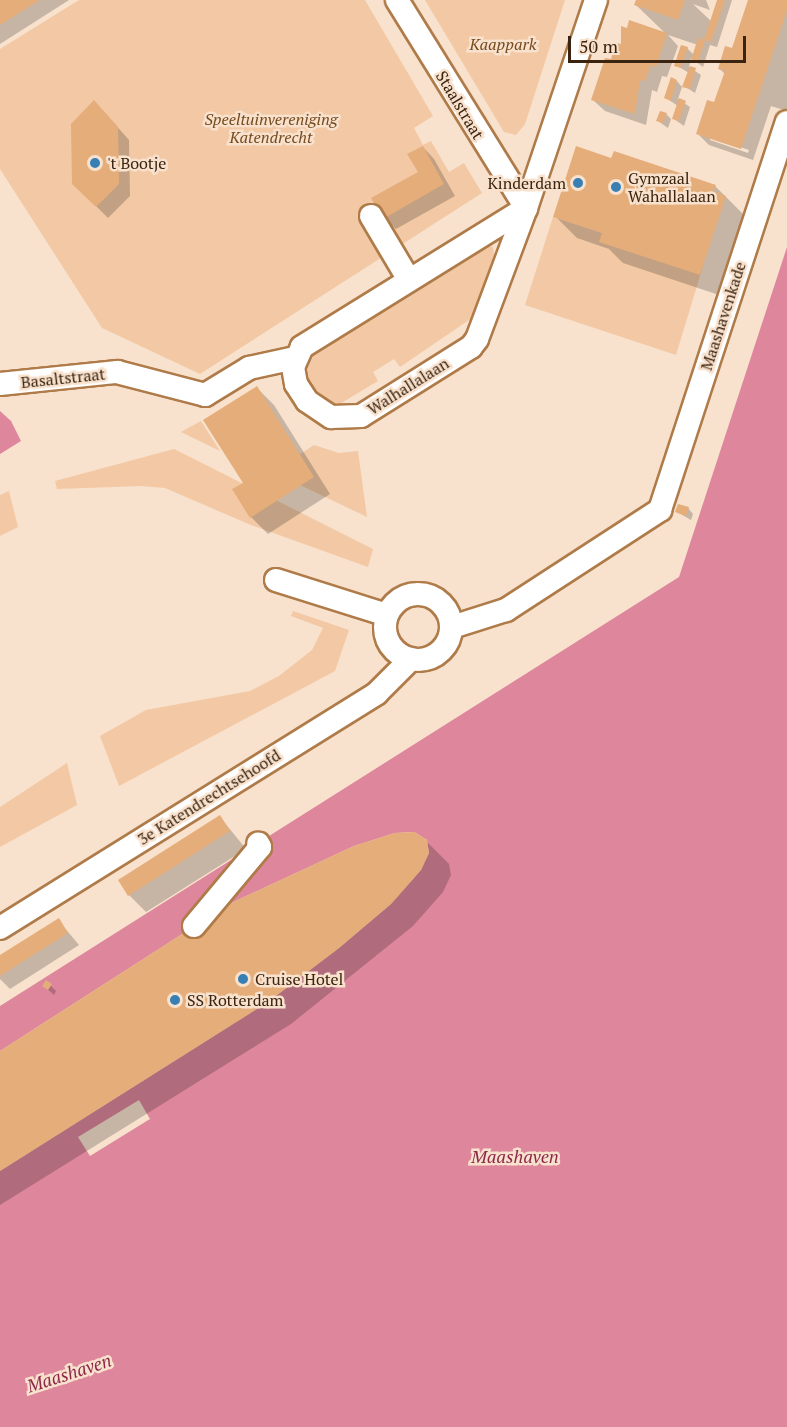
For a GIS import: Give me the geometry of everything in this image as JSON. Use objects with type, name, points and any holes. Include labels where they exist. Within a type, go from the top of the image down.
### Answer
[{"type":"street","name":"Staalstraat","points":[[397,0],[479,137],[526,208]]},
{"type":"street","name":"Walhallalaan","points":[[294,358],[294,379],[307,401],[324,415],[348,418],[361,416],[471,347],[484,327],[596,0]]},
{"type":"street","name":"Maashavenkade","points":[[452,627],[506,610],[660,510],[787,122]]},
{"type":"street","points":[[294,358],[318,334],[526,208]]},
{"type":"street","points":[[371,216],[409,280]]},
{"type":"street","name":"Basaltstraat","points":[[0,384],[117,372],[205,395],[249,369],[294,358]]},
{"type":"street","points":[[276,580],[387,615]]},
{"type":"street","points":[[423,594],[444,605],[452,627],[446,646],[439,653],[431,658],[411,659],[401,655],[387,638],[387,615],[401,598],[423,594]]},
{"type":"street","name":"3e Katendrechtsehoofd","points":[[0,928],[377,693],[411,659]]},
{"type":"street","points":[[194,926],[260,847],[258,843]]},
{"type":"green space","name":"Speeltuinvereniging Katendrecht","points":[[79,0],[365,0],[433,116],[414,128],[423,145],[431,141],[449,172],[464,163],[482,193],[200,374],[102,328],[0,169],[0,49]]},
{"type":"green space","name":"Kaappark","points":[[425,0],[565,0],[525,124],[516,135],[504,132]]},
{"type":"green space","points":[[553,217],[703,266],[676,355],[525,305]]},
{"type":"green space","points":[[483,245],[493,247],[494,256],[472,318],[400,367],[394,359],[373,372],[378,381],[333,408],[316,398],[305,373],[317,349]]},
{"type":"green space","points":[[201,421],[220,451],[181,432]]},
{"type":"green space","points":[[314,445],[339,453],[358,451],[367,517],[273,472]]},
{"type":"green space","points":[[174,449],[373,549],[368,567],[251,525],[165,488],[141,486],[57,489],[55,481]]},
{"type":"green space","points":[[9,491],[18,527],[0,536],[0,495]]},
{"type":"green space","points":[[293,611],[349,630],[335,671],[119,786],[100,736],[146,710],[250,691],[279,676],[312,650],[323,628],[291,616]]},
{"type":"green space","points":[[67,763],[77,805],[0,847],[0,807]]},
{"type":"water","name":"Maashaven","points":[[787,247],[787,1427],[0,1427],[0,1171],[268,1002],[339,948],[391,904],[421,870],[429,853],[427,840],[414,832],[395,833],[354,846],[229,904],[0,1051],[0,1006],[679,577]]},
{"type":"water","points":[[0,411],[11,421],[21,441],[0,454]]},
{"type":"pier","points":[[139,1100],[150,1119],[90,1156],[78,1137]]},
{"type":"building","points":[[0,0],[40,0],[0,25]]},
{"type":"building","points":[[636,0],[685,0],[678,20],[634,5]]},
{"type":"building","points":[[717,0],[725,0],[711,42],[705,40],[698,62],[691,60],[698,38],[704,40]]},
{"type":"building","points":[[748,0],[787,0],[787,10],[741,149],[696,134],[707,100],[714,102],[725,71],[718,69],[725,46],[732,48]]},
{"type":"building","points":[[629,20],[667,33],[656,67],[651,65],[645,81],[640,80],[635,114],[591,100],[605,58],[611,59],[616,43],[621,44],[621,26],[627,28]]},
{"type":"building","points":[[681,45],[688,47],[681,68],[674,66]]},
{"type":"building","points":[[690,66],[696,68],[690,89],[682,87]]},
{"type":"building","points":[[671,77],[677,80],[671,101],[664,98]]},
{"type":"building","points":[[679,98],[686,101],[679,121],[672,119]]},
{"type":"building","name":"'t Bootje","points":[[94,100],[118,127],[119,184],[96,207],[72,184],[71,124]]},
{"type":"building","points":[[660,111],[667,113],[663,123],[656,121]]},
{"type":"building","points":[[423,146],[444,184],[383,219],[371,198],[418,172],[407,154]]},
{"type":"building","points":[[576,146],[611,158],[614,151],[716,185],[713,191],[726,196],[700,275],[599,242],[602,233],[553,217]]},
{"type":"building","points":[[257,386],[314,477],[250,518],[232,489],[243,483],[203,420]]},
{"type":"building","points":[[678,504],[689,507],[686,516],[675,512]]},
{"type":"building","points":[[220,815],[230,831],[128,896],[118,880]]},
{"type":"building","name":"SS Rotterdam","points":[[414,832],[427,840],[429,853],[421,870],[391,904],[339,948],[268,1002],[0,1171],[0,1051],[229,904],[354,846],[395,833]]},
{"type":"building","points":[[59,918],[68,933],[0,976],[0,955]]},
{"type":"building","points":[[46,980],[52,984],[48,990],[42,986]]},
{"type":"place","name":"'t Bootje","points":[[95,163]]},
{"type":"place","name":"Kinderdam","points":[[578,183]]},
{"type":"place","name":"Gymzaal Wahallalaan","points":[[616,187]]},
{"type":"place","name":"Cruise Hotel","points":[[243,979]]},
{"type":"place","name":"SS Rotterdam","points":[[175,1000]]}]
